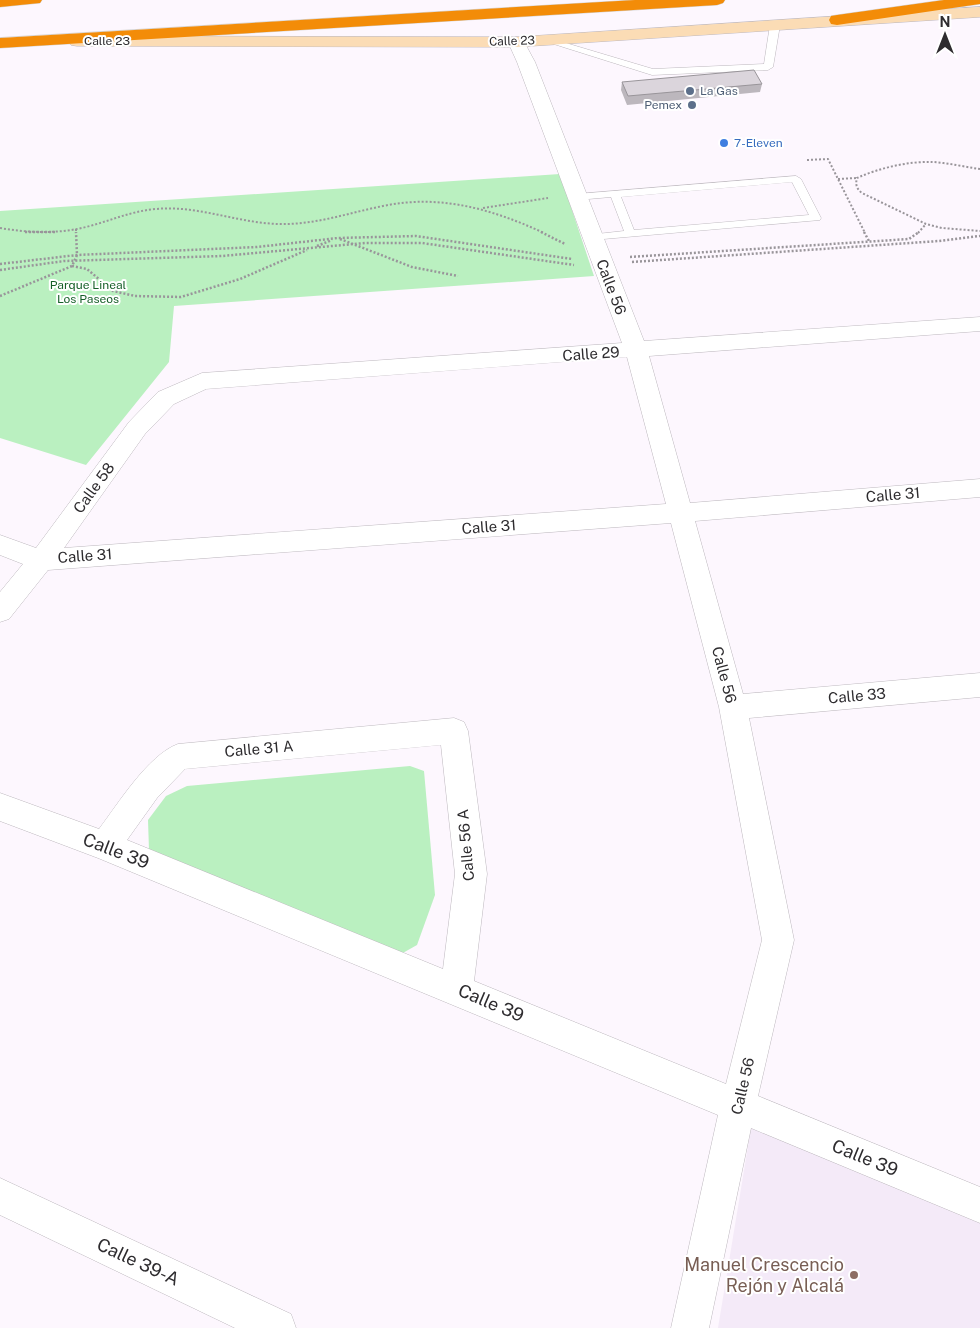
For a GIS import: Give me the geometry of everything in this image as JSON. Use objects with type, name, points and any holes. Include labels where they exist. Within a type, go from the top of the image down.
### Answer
[{"type":"highway","points":[[0,2],[34,0]]},
{"type":"highway","points":[[0,43],[717,0]]},
{"type":"highway","points":[[838,20],[978,0]]},
{"type":"main road","name":"Calle 23","points":[[43,41],[516,42],[980,12]]},
{"type":"street","name":"Calle 56","points":[[516,42],[526,62],[566,197],[585,251],[636,350],[733,707],[778,940],[738,1106],[690,1328]]},
{"type":"street","name":"Calle 29","points":[[202,381],[980,324]]},
{"type":"street","name":"Calle 58","points":[[0,611],[41,560],[137,428],[166,398],[202,381]]},
{"type":"street","name":"Calle 31","points":[[0,545],[41,560],[680,513],[980,488]]},
{"type":"street","name":"Calle 33","points":[[733,707],[980,685]]},
{"type":"street","name":"Calle 31 A","points":[[105,846],[148,788],[178,757],[454,730]]},
{"type":"street","name":"Calle 56 A","points":[[454,730],[471,874],[457,989]]},
{"type":"street","name":"Calle 39","points":[[0,807],[105,846],[980,1205]]},
{"type":"street","name":"Calle 39-A","points":[[0,1196],[277,1328]]},
{"type":"lane","points":[[546,40],[652,72],[768,66],[775,24]]},
{"type":"lane","points":[[566,197],[796,179],[816,218],[630,234],[585,251]]},
{"type":"lane","points":[[615,194],[630,234]]},
{"type":"path","points":[[838,179],[856,178],[919,163],[947,163],[980,169]]},
{"type":"path","points":[[856,178],[856,188],[862,193],[926,224],[942,228],[980,230]]},
{"type":"path","points":[[482,208],[566,197]]},
{"type":"path","points":[[0,228],[37,233],[76,229],[142,210],[160,208],[189,208],[254,222],[281,224],[332,220],[371,209],[413,201],[482,208],[585,251]]},
{"type":"path","points":[[629,257],[909,239],[926,224]]},
{"type":"path","points":[[72,266],[77,255],[76,229]]},
{"type":"path","points":[[0,264],[77,255],[257,247],[338,238],[416,236],[551,257],[585,251],[939,241],[980,236]]},
{"type":"path","points":[[0,296],[22,290],[60,270],[72,266],[87,269],[113,291],[135,296],[182,296],[240,279],[338,238],[392,262],[433,274],[458,276]]},
{"type":"path","points":[[0,270],[37,263],[222,256],[352,244],[422,242],[584,266],[585,251]]},
{"type":"shaded area","name":"Manuel Crescencio Rejón y Alcalá","points":[[751,1128],[980,1223],[980,1328],[718,1328]]},
{"type":"green space","name":"Parque Lineal Los Paseos","points":[[560,174],[594,276],[174,306],[169,362],[86,465],[0,438],[0,211]]},
{"type":"green space","points":[[410,766],[424,771],[435,895],[417,945],[401,954],[149,850],[148,820],[166,796],[187,786]]},
{"type":"building","points":[[754,70],[762,84],[628,96],[622,82]]},
{"type":"place","name":"La Gas","points":[[690,91]]},
{"type":"place","name":"Pemex","points":[[692,105]]},
{"type":"place","name":"7-Eleven","points":[[724,143]]},
{"type":"place","name":"Manuel Crescencio Rejón y Alcalá","points":[[854,1275]]}]
